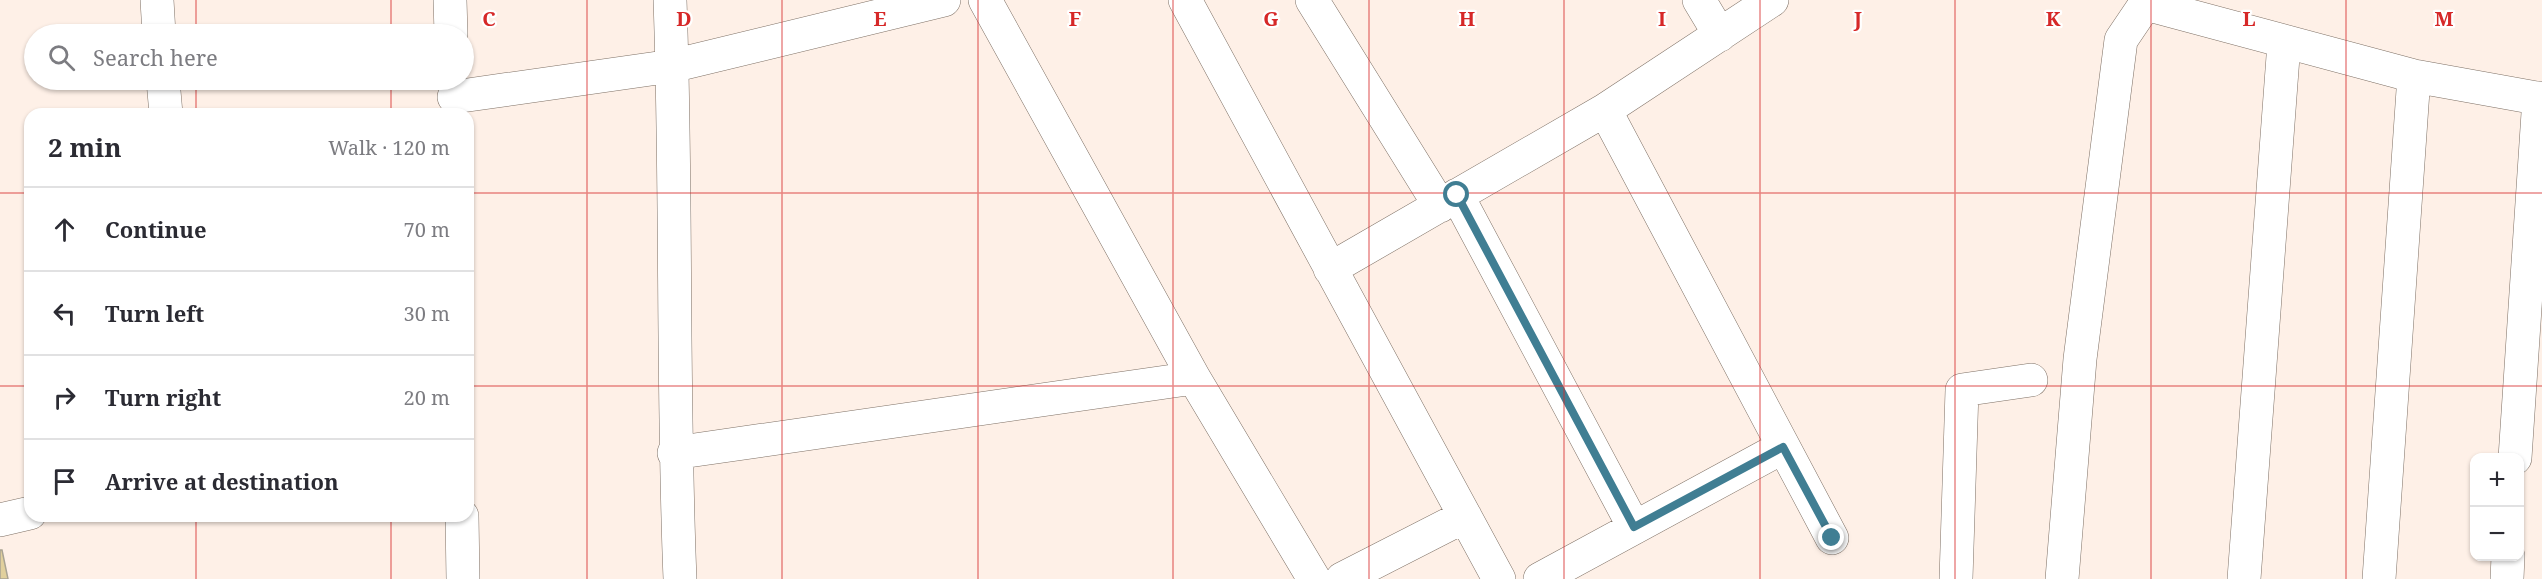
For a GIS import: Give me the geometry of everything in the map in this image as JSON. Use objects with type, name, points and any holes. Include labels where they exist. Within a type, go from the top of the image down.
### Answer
[{"type":"street","points":[[157,0],[158,24]]},
{"type":"street","points":[[450,0],[451,24]]},
{"type":"street","points":[[670,0],[674,453],[680,579]]},
{"type":"street","points":[[454,97],[672,66],[944,0]]},
{"type":"street","points":[[985,0],[1194,378],[1314,579]]},
{"type":"street","points":[[1185,0],[1499,579]]},
{"type":"street","points":[[1312,0],[1448,201],[1634,527]]},
{"type":"street","points":[[1699,0],[1720,35]]},
{"type":"street","points":[[1330,268],[1605,110],[1772,0]]},
{"type":"street","points":[[2062,579],[2079,359],[2121,40],[2147,2],[2284,43],[2414,76],[2541,99],[2515,453]]},
{"type":"street","points":[[2244,579],[2284,43]]},
{"type":"street","points":[[2379,579],[2414,76]]},
{"type":"street","points":[[164,90],[165,108]]},
{"type":"street","points":[[1605,110],[1832,538]]},
{"type":"street","points":[[674,453],[1194,378]]},
{"type":"street","points":[[1956,579],[1962,390],[2031,380]]},
{"type":"street","points":[[1540,579],[1783,447]]},
{"type":"street","points":[[0,520],[24,514]]},
{"type":"street","points":[[1342,579],[1465,516]]},
{"type":"street","points":[[462,522],[463,579]]},
{"type":"street","points":[[2507,579],[2508,561]]},
{"type":"building","points":[[0,550],[2,550],[8,579],[0,579]]},
{"type":"route","points":[[1457,195],[1634,527],[1783,447],[1832,538]]}]
